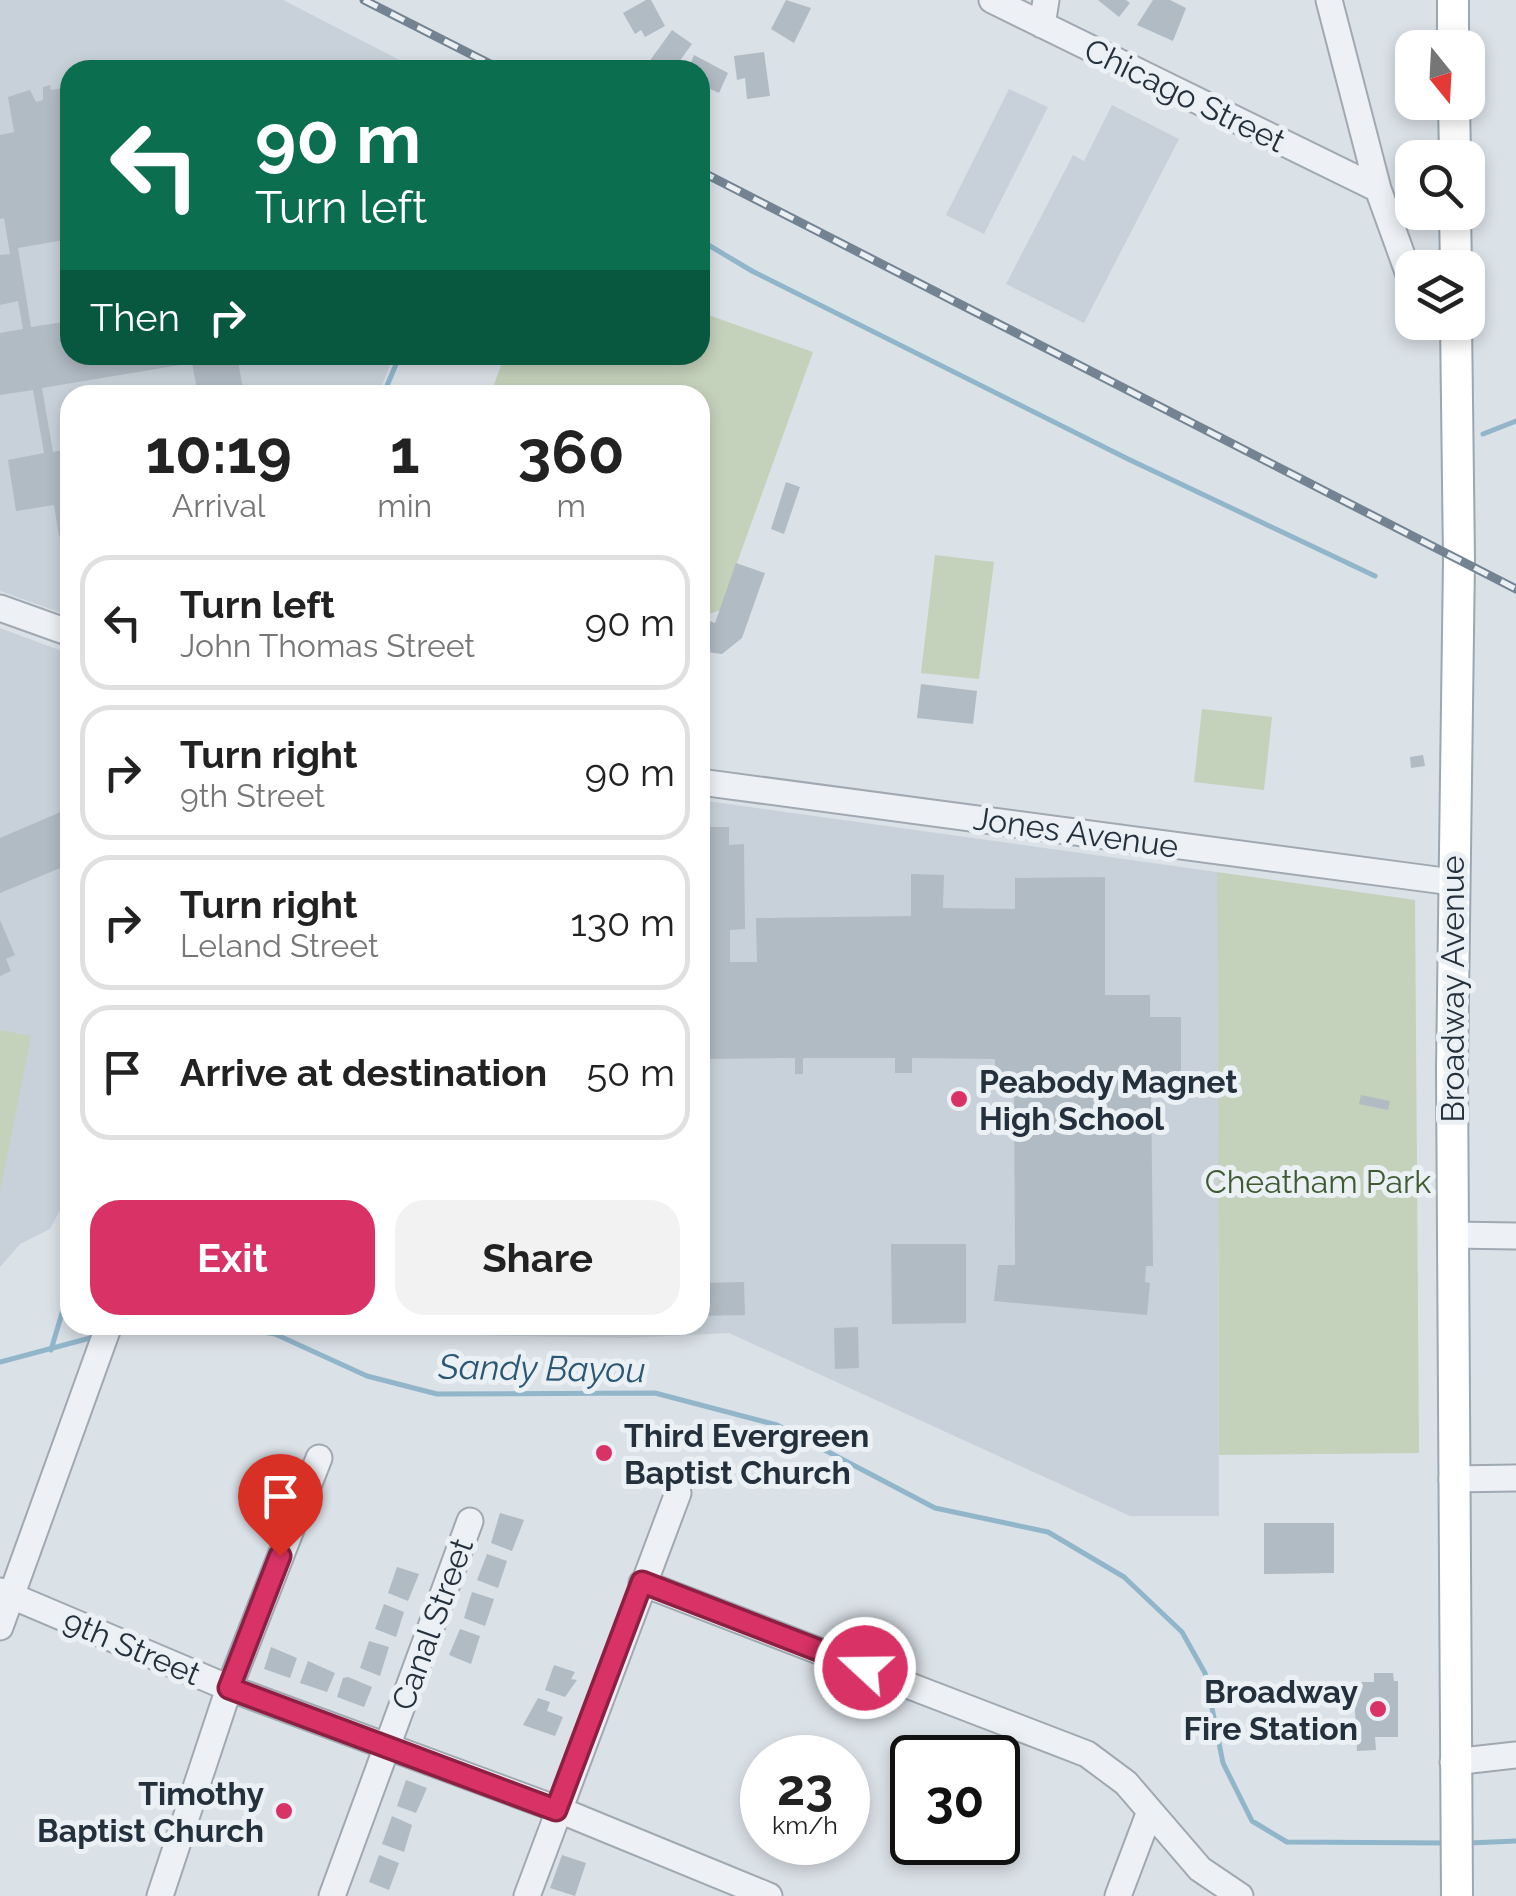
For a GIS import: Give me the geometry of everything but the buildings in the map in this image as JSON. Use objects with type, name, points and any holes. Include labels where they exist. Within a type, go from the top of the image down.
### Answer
[{"type":"main road","points":[[1453,0],[1453,30]]},
{"type":"main road","name":"Broadway Avenue","points":[[1456,340],[1459,560],[1452,882],[1452,1479],[1457,1896]]},
{"type":"street","name":"Chicago Street","points":[[992,0],[1044,13],[1378,189]]},
{"type":"street","points":[[1329,0],[1378,189],[1400,250]]},
{"type":"street","points":[[0,608],[60,629]]},
{"type":"street","name":"Jones Avenue","points":[[710,783],[1452,882]]},
{"type":"street","points":[[1452,1236],[1516,1236]]},
{"type":"street","points":[[0,1627],[6,1593],[105,1335]]},
{"type":"street","points":[[160,1896],[229,1688],[319,1458]]},
{"type":"street","points":[[1452,1479],[1516,1478]]},
{"type":"street","points":[[527,1896],[678,1492]]},
{"type":"street","name":"Canal Street","points":[[332,1896],[470,1521]]},
{"type":"street","points":[[642,1582],[1087,1754],[1126,1783],[1200,1869],[1240,1896]]},
{"type":"street","name":"9th Street","points":[[6,1593],[229,1688],[388,1745],[769,1896]]},
{"type":"street","points":[[1453,1762],[1516,1755]]},
{"type":"street","points":[[1118,1896],[1149,1814]]},
{"type":"shaded area","points":[[0,0],[283,0],[400,60],[60,60],[60,365],[390,365],[382,385],[60,385],[60,612],[0,591]]},
{"type":"shaded area","points":[[1009,89],[1048,107],[984,234],[946,215]]},
{"type":"shaded area","points":[[1112,105],[1179,139],[1084,323],[1006,284],[1073,155],[1084,161]]},
{"type":"shaded area","points":[[0,628],[60,650],[60,1210],[50,1229],[20,1244],[0,1267]]},
{"type":"shaded area","name":"Peabody Magnet High School","points":[[710,801],[1217,872],[1219,1516],[1130,1516],[729,1333],[710,1334]]},
{"type":"shaded area","name":"Peabody Magnet High School","points":[[473,1335],[688,1335],[627,1338]]},
{"type":"green space","points":[[710,316],[813,352],[720,610],[710,614],[710,385],[494,385],[501,365],[710,365]]},
{"type":"green space","points":[[935,555],[994,562],[979,679],[921,673]]},
{"type":"green space","points":[[1202,709],[1272,717],[1264,790],[1194,782]]},
{"type":"green space","name":"Cheatham Park","points":[[1217,872],[1415,900],[1419,1453],[1219,1455]]},
{"type":"green space","points":[[0,1030],[31,1036],[0,1192]]},
{"type":"waterway","points":[[710,246],[752,271],[1128,459],[1375,576]]},
{"type":"waterway","points":[[387,385],[396,365]]},
{"type":"waterway","points":[[1483,434],[1516,421]]},
{"type":"waterway","points":[[51,1350],[60,1320]]},
{"type":"waterway","name":"Sandy Bayou","points":[[277,1335],[367,1376],[437,1394],[655,1393],[777,1425],[935,1508],[1048,1532],[1124,1577],[1182,1632],[1205,1673],[1223,1763],[1252,1821],[1287,1842],[1448,1843]]},
{"type":"waterway","name":"Sandy Bayou","points":[[0,1362],[94,1337]]},
{"type":"waterway","name":"Sandy Bayou","points":[[1469,1843],[1516,1841]]},
{"type":"railway","points":[[364,0],[482,60]]},
{"type":"railway","points":[[710,176],[1516,589]]},
{"type":"place","name":"Peabody Magnet High School","points":[[959,1099]]},
{"type":"place","name":"Third Evergreen Baptist Church","points":[[604,1453]]},
{"type":"place","name":"Broadway Fire Station","points":[[1378,1709]]},
{"type":"place","name":"Timothy Baptist Church","points":[[284,1811]]},
{"type":"route","points":[[280,1556],[229,1688],[556,1810],[642,1582],[865,1668]]}]
